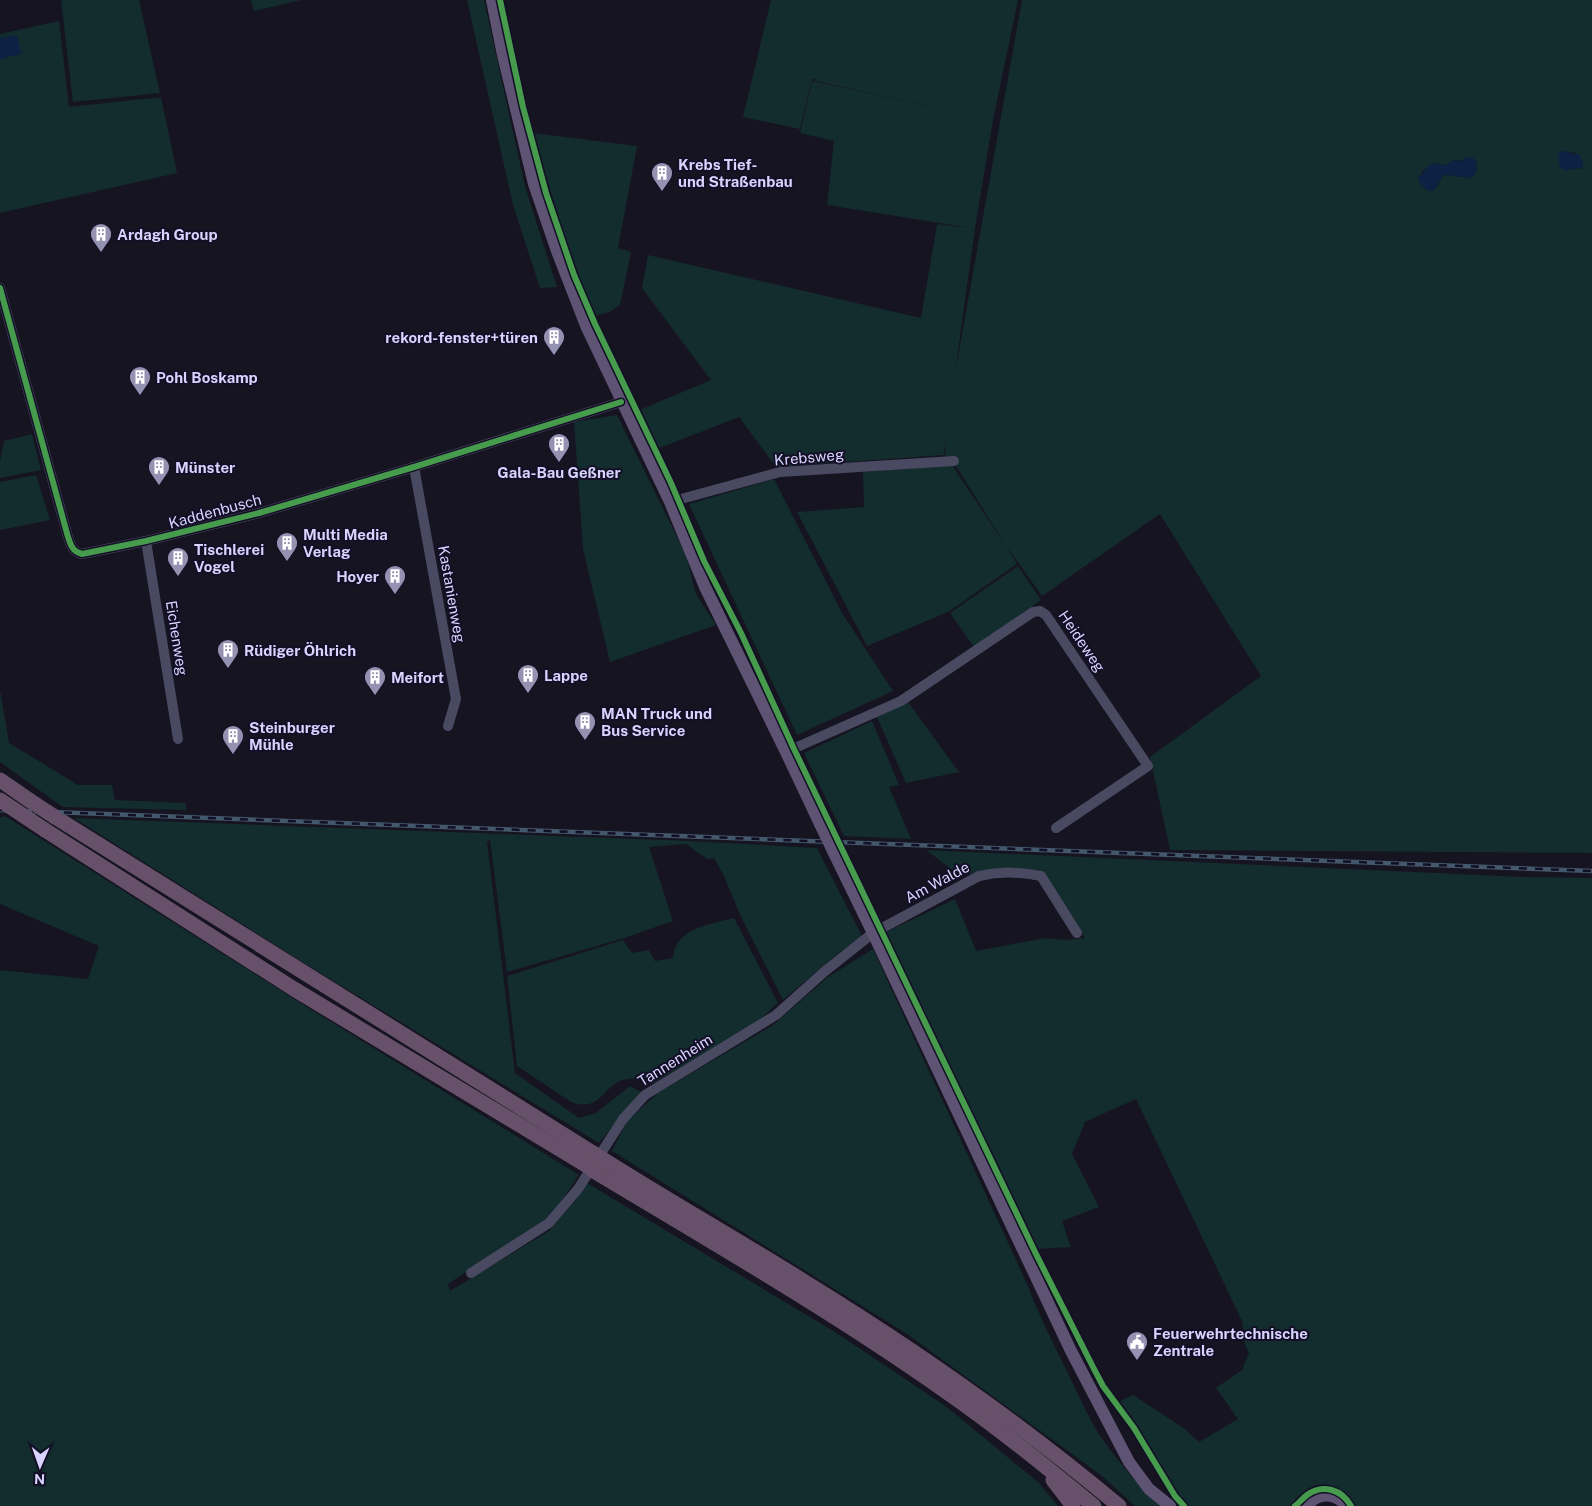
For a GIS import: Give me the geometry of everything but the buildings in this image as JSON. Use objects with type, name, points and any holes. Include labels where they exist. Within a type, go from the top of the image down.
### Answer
[{"type":"highway","points":[[0,780],[863,1336],[944,1390],[1035,1457],[1094,1506]]},
{"type":"highway","points":[[0,800],[294,989],[593,1162],[806,1282],[953,1378],[1044,1446],[1118,1506]]},
{"type":"highway","points":[[1035,1457],[1073,1506]]},
{"type":"main road","points":[[492,0],[503,55],[534,184],[557,251],[587,328],[621,402],[646,449],[705,587],[873,933],[1071,1351],[1129,1462],[1149,1489],[1170,1506]]},
{"type":"main road","points":[[1307,1506],[1310,1501],[1318,1496],[1328,1495],[1337,1497],[1346,1506]]},
{"type":"street","name":"Kaddenbusch","points":[[0,288],[71,546],[77,553],[82,554],[146,542],[259,512],[414,467],[621,402]]},
{"type":"street","name":"Krebsweg","points":[[670,502],[780,472],[954,461]]},
{"type":"street","name":"Kastanienweg","points":[[414,467],[456,699],[448,726]]},
{"type":"street","name":"Eichenweg","points":[[146,542],[178,739]]},
{"type":"street","name":"Heideweg","points":[[786,752],[901,701],[1033,612],[1040,611],[1046,614],[1148,766],[1056,828]]},
{"type":"street","name":"Am Walde","points":[[873,933],[979,876],[998,872],[1018,872],[1041,876],[1077,933]]},
{"type":"street","name":"Tannenheim","points":[[471,1273],[549,1223],[555,1217],[578,1189],[623,1119],[645,1095],[776,1015],[824,972],[873,933]]},
{"type":"green space","points":[[61,0],[139,0],[160,93],[73,102]]},
{"type":"green space","points":[[251,0],[301,0],[254,11]]},
{"type":"green space","points":[[467,0],[484,0],[525,186],[557,287],[540,288],[513,205]]},
{"type":"green space","points":[[771,0],[1018,0],[993,120],[975,228],[955,373],[1022,0],[1592,0],[1592,853],[1170,850],[1150,757],[1261,676],[1160,514],[1042,596],[1007,547],[1017,564],[948,612],[867,646],[797,512],[864,507],[863,472],[952,465],[1006,546],[956,466],[945,455],[947,434],[944,455],[776,467],[739,417],[657,449],[637,411],[711,380],[642,288],[648,255],[921,318],[937,224],[971,228],[827,205],[834,141],[800,133],[812,81],[953,111],[812,79],[800,129],[743,117]],"holes":[[[1561,151],[1575,153],[1582,168],[1564,170]],[[1454,160],[1476,161],[1477,170],[1472,178],[1442,176],[1437,187],[1418,178],[1423,171],[1435,163],[1444,166]]]},
{"type":"green space","points":[[59,21],[69,107],[161,97],[177,173],[0,213],[0,34]]},
{"type":"green space","points":[[533,133],[637,146],[618,248],[631,252],[620,305],[610,312],[594,316],[570,255]]},
{"type":"green space","points":[[617,415],[686,555],[696,594],[716,625],[610,662],[583,549],[574,422]]},
{"type":"green space","points":[[32,434],[41,470],[0,478],[0,461],[4,441]]},
{"type":"green space","points":[[36,475],[50,520],[0,530],[0,482]]},
{"type":"green space","points":[[774,479],[842,613],[893,691],[797,735],[689,504]]},
{"type":"green space","points":[[1018,566],[1041,600],[974,647],[950,613]]},
{"type":"green space","points":[[0,690],[9,743],[78,785],[112,785],[115,800],[186,803],[186,810],[63,807],[0,762]]},
{"type":"green space","points":[[908,702],[959,772],[906,783],[877,717]]},
{"type":"green space","points":[[872,721],[899,785],[889,787],[911,839],[844,836],[804,753]]},
{"type":"green space","points":[[5,816],[291,997],[579,1175],[552,1215],[448,1284],[450,1291],[549,1231],[578,1197],[587,1183],[835,1332],[947,1407],[1039,1483],[1058,1506],[0,1506],[0,970],[88,979],[99,946],[0,904],[0,818]]},
{"type":"green space","points":[[74,818],[691,841],[817,848],[862,936],[783,1000],[714,858],[707,859],[686,844],[649,847],[673,921],[621,939],[507,972],[490,840],[487,842],[515,1073],[579,1118],[596,1113],[630,1086],[641,1092],[599,1143],[312,968]]},
{"type":"green space","points":[[926,850],[1524,877],[1592,878],[1592,1506],[1353,1506],[1344,1493],[1330,1487],[1310,1492],[1293,1506],[1187,1506],[1181,1503],[1116,1403],[1133,1395],[1185,1429],[1199,1442],[1238,1419],[1216,1388],[1242,1370],[1249,1353],[1245,1345],[1242,1321],[1136,1099],[1085,1122],[1072,1154],[1099,1207],[1062,1221],[1071,1247],[1034,1249],[882,934],[955,899],[976,951],[1045,938],[1065,940],[1085,938],[1042,871],[995,868],[960,876]]},
{"type":"green space","points":[[734,918],[778,1003],[757,1022],[652,1084],[635,1079],[620,1081],[590,1104],[571,1102],[517,1066],[507,976],[623,940],[632,953],[649,950],[655,961],[673,958],[675,948],[687,934],[705,925]]},
{"type":"green space","points":[[873,949],[1028,1286],[1044,1325],[1088,1414],[1097,1431],[1119,1461],[1135,1480],[1162,1506],[1135,1506],[1102,1476],[907,1334],[612,1151],[627,1121],[658,1093],[773,1025],[828,977]]},
{"type":"water","points":[[17,35],[21,54],[0,59],[0,38]]},
{"type":"water","points":[[1561,151],[1580,155],[1583,164],[1582,168],[1564,170],[1560,167],[1558,155]]},
{"type":"water","points":[[1468,157],[1476,161],[1477,170],[1472,178],[1442,176],[1435,190],[1428,191],[1420,183],[1418,178],[1430,165],[1435,163],[1444,166],[1454,160],[1461,161]]},
{"type":"railway","points":[[0,810],[1592,871]]},
{"type":"cycle path","points":[[500,0],[523,107],[546,193],[574,275],[595,324],[671,483],[704,561],[741,633],[794,749],[1036,1254],[1103,1386],[1134,1428],[1175,1496],[1184,1506]]},
{"type":"cycle path","points":[[0,288],[68,537],[76,552],[82,554],[146,541],[259,513],[621,402]]},
{"type":"cycle path","points":[[1295,1506],[1313,1491],[1319,1489],[1337,1492],[1351,1506]]},
{"type":"place","name":"Krebs Tief- und Straßenbau","points":[[662,192]]},
{"type":"place","name":"Ardagh Group","points":[[101,253]]},
{"type":"place","name":"rekord-fenster+türen","points":[[554,356]]},
{"type":"place","name":"Pohl Boskamp","points":[[140,396]]},
{"type":"place","name":"Gala-Bau Geßner","points":[[559,463]]},
{"type":"place","name":"Münster","points":[[159,486]]},
{"type":"place","name":"Multi Media Verlag","points":[[287,562]]},
{"type":"place","name":"Tischlerei Vogel","points":[[178,577]]},
{"type":"place","name":"Hoyer","points":[[395,595]]},
{"type":"place","name":"Rüdiger Öhlrich","points":[[228,669]]},
{"type":"place","name":"Lappe","points":[[528,694]]},
{"type":"place","name":"Meifort","points":[[375,696]]},
{"type":"place","name":"MAN Truck und Bus Service","points":[[585,741]]},
{"type":"place","name":"Steinburger Mühle","points":[[233,755]]},
{"type":"place","name":"Feuerwehrtechnische Zentrale","points":[[1137,1361]]}]
